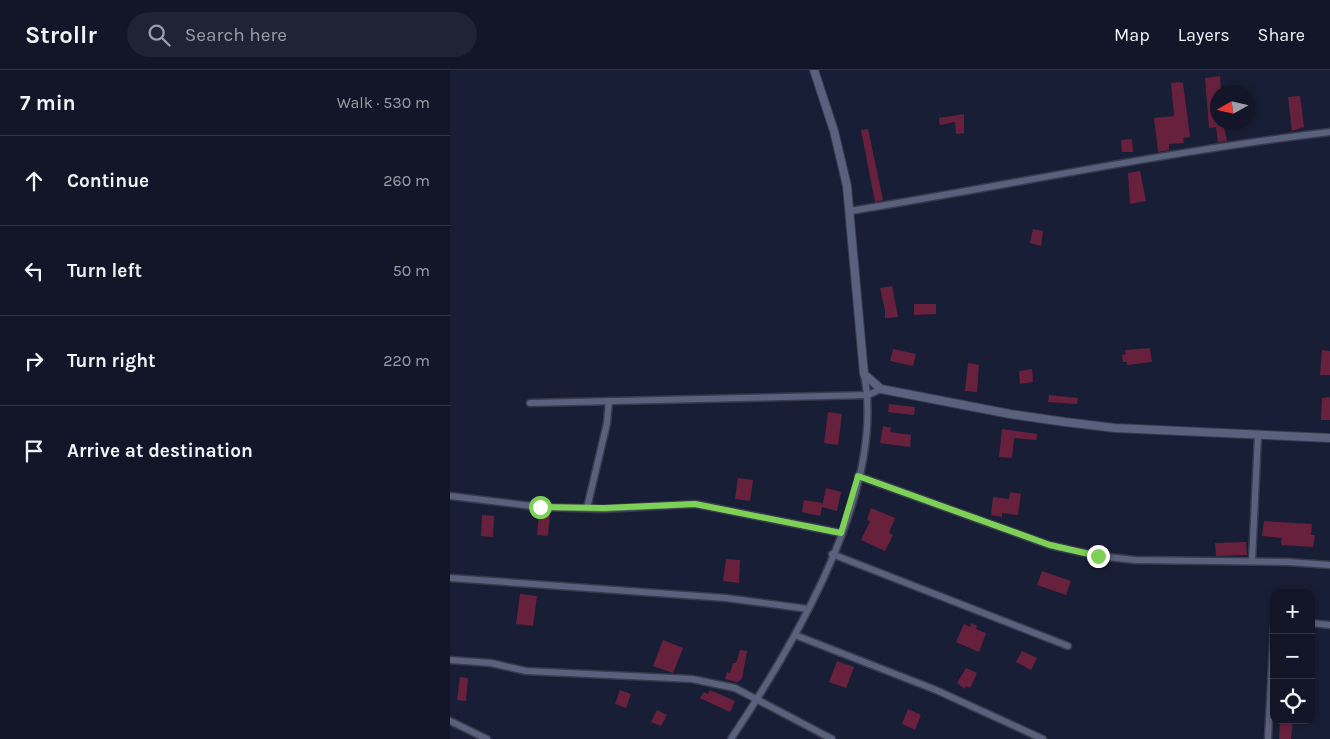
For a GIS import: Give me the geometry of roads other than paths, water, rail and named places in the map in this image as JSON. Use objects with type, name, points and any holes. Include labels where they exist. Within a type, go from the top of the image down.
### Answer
[{"type":"street","points":[[731,739],[758,699],[808,609],[841,533],[858,476],[866,433],[868,395],[864,374],[850,211],[842,159],[814,70]]},
{"type":"street","points":[[850,211],[1000,187],[1118,164],[1330,132]]},
{"type":"street","points":[[864,374],[881,389],[1010,414],[1065,422],[1115,428],[1330,438]]},
{"type":"street","points":[[530,403],[868,395],[881,389]]},
{"type":"street","points":[[587,508],[590,485],[607,423],[609,401]]},
{"type":"street","points":[[1252,561],[1258,435]]},
{"type":"street","points":[[858,476],[1050,545],[1098,556],[1135,560],[1252,561],[1330,565]]},
{"type":"street","points":[[450,496],[540,507],[587,508],[695,504],[841,533]]},
{"type":"street","points":[[832,554],[1068,646]]},
{"type":"street","points":[[450,578],[726,598],[808,609]]},
{"type":"street","points":[[1315,623],[1330,625]]},
{"type":"street","points":[[1268,739],[1274,634]]},
{"type":"street","points":[[795,635],[927,687],[1043,739]]},
{"type":"street","points":[[450,660],[491,664],[526,671],[692,679],[735,688],[832,739]]},
{"type":"street","points":[[450,721],[487,739]]}]
